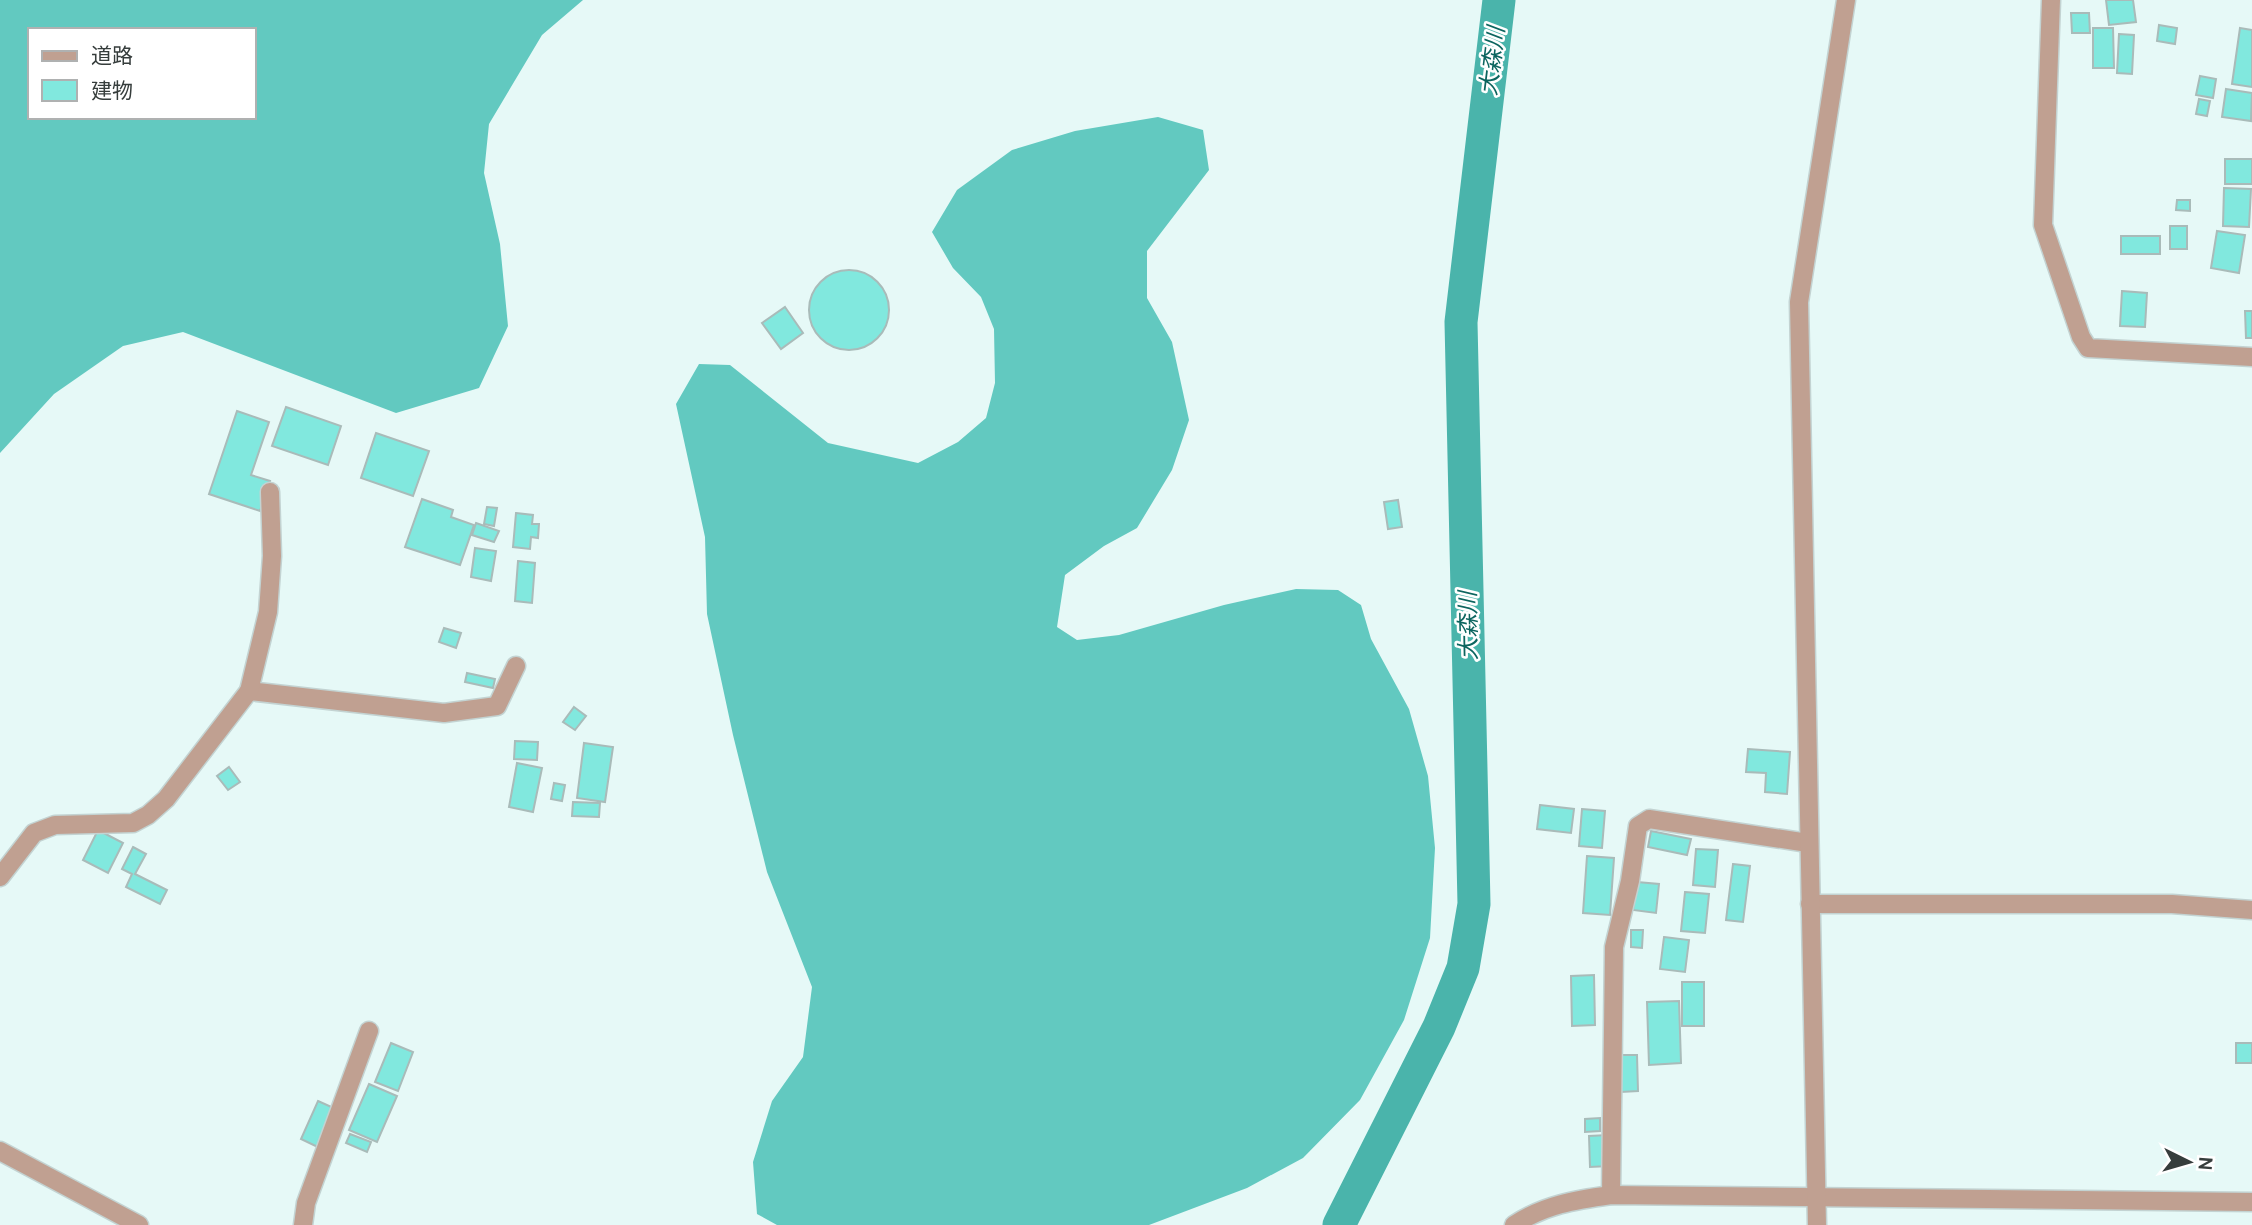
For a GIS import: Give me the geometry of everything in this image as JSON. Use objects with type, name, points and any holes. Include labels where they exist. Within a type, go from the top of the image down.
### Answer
[{"type":"street","points":[[1817,1225],[1799,302],[1846,0]]},
{"type":"street","points":[[2051,0],[2043,225],[2081,337],[2088,348],[2252,356]]},
{"type":"street","points":[[0,877],[34,833],[55,825],[133,823],[148,815],[166,799],[249,691],[268,611],[272,556],[270,492]]},
{"type":"street","points":[[249,691],[444,713],[497,706],[516,666]]},
{"type":"street","points":[[1611,1195],[1612,971],[1614,947],[1630,881],[1638,826],[1649,820],[1808,843]]},
{"type":"street","points":[[1810,904],[2172,904],[2252,910]]},
{"type":"street","points":[[303,1225],[306,1203],[369,1031]]},
{"type":"street","points":[[0,1151],[139,1225]]},
{"type":"street","points":[[1514,1225],[1540,1210],[1562,1202],[1611,1195],[2252,1202]]},
{"type":"shaded area","points":[[0,0],[583,0],[542,35],[489,124],[484,173],[500,244],[508,326],[479,388],[396,413],[183,332],[123,346],[54,394],[0,453]]},
{"type":"shaded area","points":[[1158,117],[1203,130],[1209,170],[1147,251],[1147,298],[1172,342],[1189,420],[1172,470],[1137,528],[1104,546],[1065,575],[1057,627],[1077,640],[1119,635],[1224,605],[1296,589],[1338,590],[1361,605],[1371,639],[1409,709],[1428,776],[1435,848],[1430,938],[1404,1020],[1360,1100],[1303,1158],[1247,1188],[1149,1225],[777,1225],[757,1214],[753,1162],[772,1101],[803,1057],[812,987],[767,872],[733,735],[707,614],[705,537],[676,404],[699,364],[730,365],[828,443],[918,463],[958,442],[986,418],[995,383],[994,329],[981,297],[953,268],[932,232],[957,190],[1012,150],[1075,131]]},
{"type":"building","points":[[2106,0],[2133,0],[2136,22],[2109,25]]},
{"type":"building","points":[[2071,13],[2089,13],[2090,33],[2072,33]]},
{"type":"building","points":[[2159,25],[2177,28],[2175,44],[2157,41]]},
{"type":"building","points":[[2093,28],[2113,28],[2114,68],[2093,68]]},
{"type":"building","points":[[2240,28],[2252,30],[2252,87],[2232,84]]},
{"type":"building","points":[[2119,34],[2134,35],[2132,74],[2117,73]]},
{"type":"building","points":[[2200,76],[2216,79],[2213,98],[2196,95]]},
{"type":"building","points":[[2226,89],[2252,93],[2251,121],[2222,117]]},
{"type":"building","points":[[2199,99],[2210,101],[2207,116],[2196,114]]},
{"type":"building","points":[[2225,159],[2252,159],[2252,184],[2225,184]]},
{"type":"building","points":[[2224,188],[2251,189],[2249,227],[2223,226]]},
{"type":"building","points":[[2177,200],[2190,200],[2190,211],[2176,210]]},
{"type":"building","points":[[2170,226],[2187,226],[2187,249],[2170,249]]},
{"type":"building","points":[[2217,231],[2245,235],[2239,273],[2211,268]]},
{"type":"building","points":[[2121,236],[2160,236],[2160,254],[2121,254]]},
{"type":"building","points":[[849,270],[864,273],[877,282],[886,295],[889,310],[886,325],[877,338],[864,347],[849,350],[834,347],[821,338],[812,325],[809,310],[812,295],[821,282],[834,273]]},
{"type":"building","points":[[2122,291],[2147,293],[2145,327],[2120,326]]},
{"type":"building","points":[[785,307],[803,333],[781,349],[762,323]]},
{"type":"building","points":[[2245,311],[2252,311],[2252,338],[2246,338]]},
{"type":"building","points":[[286,407],[341,426],[328,465],[272,446]]},
{"type":"building","points":[[237,411],[269,422],[251,475],[270,481],[260,511],[209,494]]},
{"type":"building","points":[[376,433],[429,451],[413,496],[361,478]]},
{"type":"building","points":[[422,499],[453,510],[451,517],[474,525],[460,565],[405,547]]},
{"type":"building","points":[[1398,500],[1402,527],[1388,529],[1384,502]]},
{"type":"building","points":[[487,507],[497,508],[494,526],[484,524]]},
{"type":"building","points":[[516,513],[533,515],[532,524],[539,524],[538,538],[531,537],[530,549],[513,547]]},
{"type":"building","points":[[476,523],[499,531],[494,542],[472,535]]},
{"type":"building","points":[[475,548],[496,551],[491,581],[471,577]]},
{"type":"building","points":[[518,561],[535,563],[532,603],[515,601]]},
{"type":"building","points":[[444,628],[461,633],[456,648],[439,642]]},
{"type":"building","points":[[467,673],[495,679],[493,688],[465,682]]},
{"type":"building","points":[[574,707],[586,716],[575,730],[563,722]]},
{"type":"building","points":[[515,741],[538,742],[537,760],[514,759]]},
{"type":"building","points":[[584,743],[613,747],[605,802],[577,798]]},
{"type":"building","points":[[1748,749],[1790,752],[1787,794],[1765,792],[1766,773],[1746,772]]},
{"type":"building","points":[[517,763],[542,768],[533,812],[509,807]]},
{"type":"building","points":[[229,767],[240,782],[228,790],[217,776]]},
{"type":"building","points":[[554,783],[565,785],[562,801],[551,799]]},
{"type":"building","points":[[573,802],[600,803],[599,817],[572,816]]},
{"type":"building","points":[[1540,805],[1574,809],[1571,833],[1537,829]]},
{"type":"building","points":[[1582,809],[1605,811],[1602,848],[1579,846]]},
{"type":"building","points":[[98,830],[123,843],[108,873],[83,860]]},
{"type":"building","points":[[1651,831],[1691,839],[1687,855],[1648,847]]},
{"type":"building","points":[[133,847],[146,854],[135,874],[167,890],[160,904],[126,887],[132,874],[122,869]]},
{"type":"building","points":[[1696,849],[1718,850],[1715,887],[1693,885]]},
{"type":"building","points":[[1587,856],[1614,858],[1610,915],[1583,913]]},
{"type":"building","points":[[1733,864],[1750,866],[1743,922],[1726,920]]},
{"type":"building","points":[[1637,882],[1659,884],[1656,913],[1633,910]]},
{"type":"building","points":[[1685,892],[1709,894],[1705,933],[1681,931]]},
{"type":"building","points":[[1631,930],[1643,930],[1642,948],[1631,947]]},
{"type":"building","points":[[1664,937],[1689,940],[1685,972],[1660,969]]},
{"type":"building","points":[[1594,975],[1595,1025],[1572,1026],[1571,976]]},
{"type":"building","points":[[1682,982],[1704,982],[1704,1026],[1682,1026]]},
{"type":"building","points":[[1679,1001],[1681,1063],[1649,1065],[1647,1002]]},
{"type":"building","points":[[391,1043],[413,1052],[398,1091],[375,1082]]},
{"type":"building","points":[[2236,1043],[2252,1043],[2252,1063],[2236,1063]]},
{"type":"building","points":[[1620,1055],[1637,1055],[1638,1091],[1621,1092]]},
{"type":"building","points":[[369,1084],[397,1096],[377,1142],[349,1130]]},
{"type":"building","points":[[318,1101],[336,1109],[322,1149],[301,1139]]},
{"type":"building","points":[[1600,1118],[1600,1131],[1585,1132],[1585,1119]]},
{"type":"building","points":[[350,1134],[371,1142],[367,1152],[346,1143]]},
{"type":"building","points":[[1608,1135],[1609,1166],[1590,1167],[1589,1136]]},
{"type":"waterway","name":"大森川","points":[[1339,1225],[1439,1027],[1463,968],[1474,904],[1461,322],[1499,0]]}]
